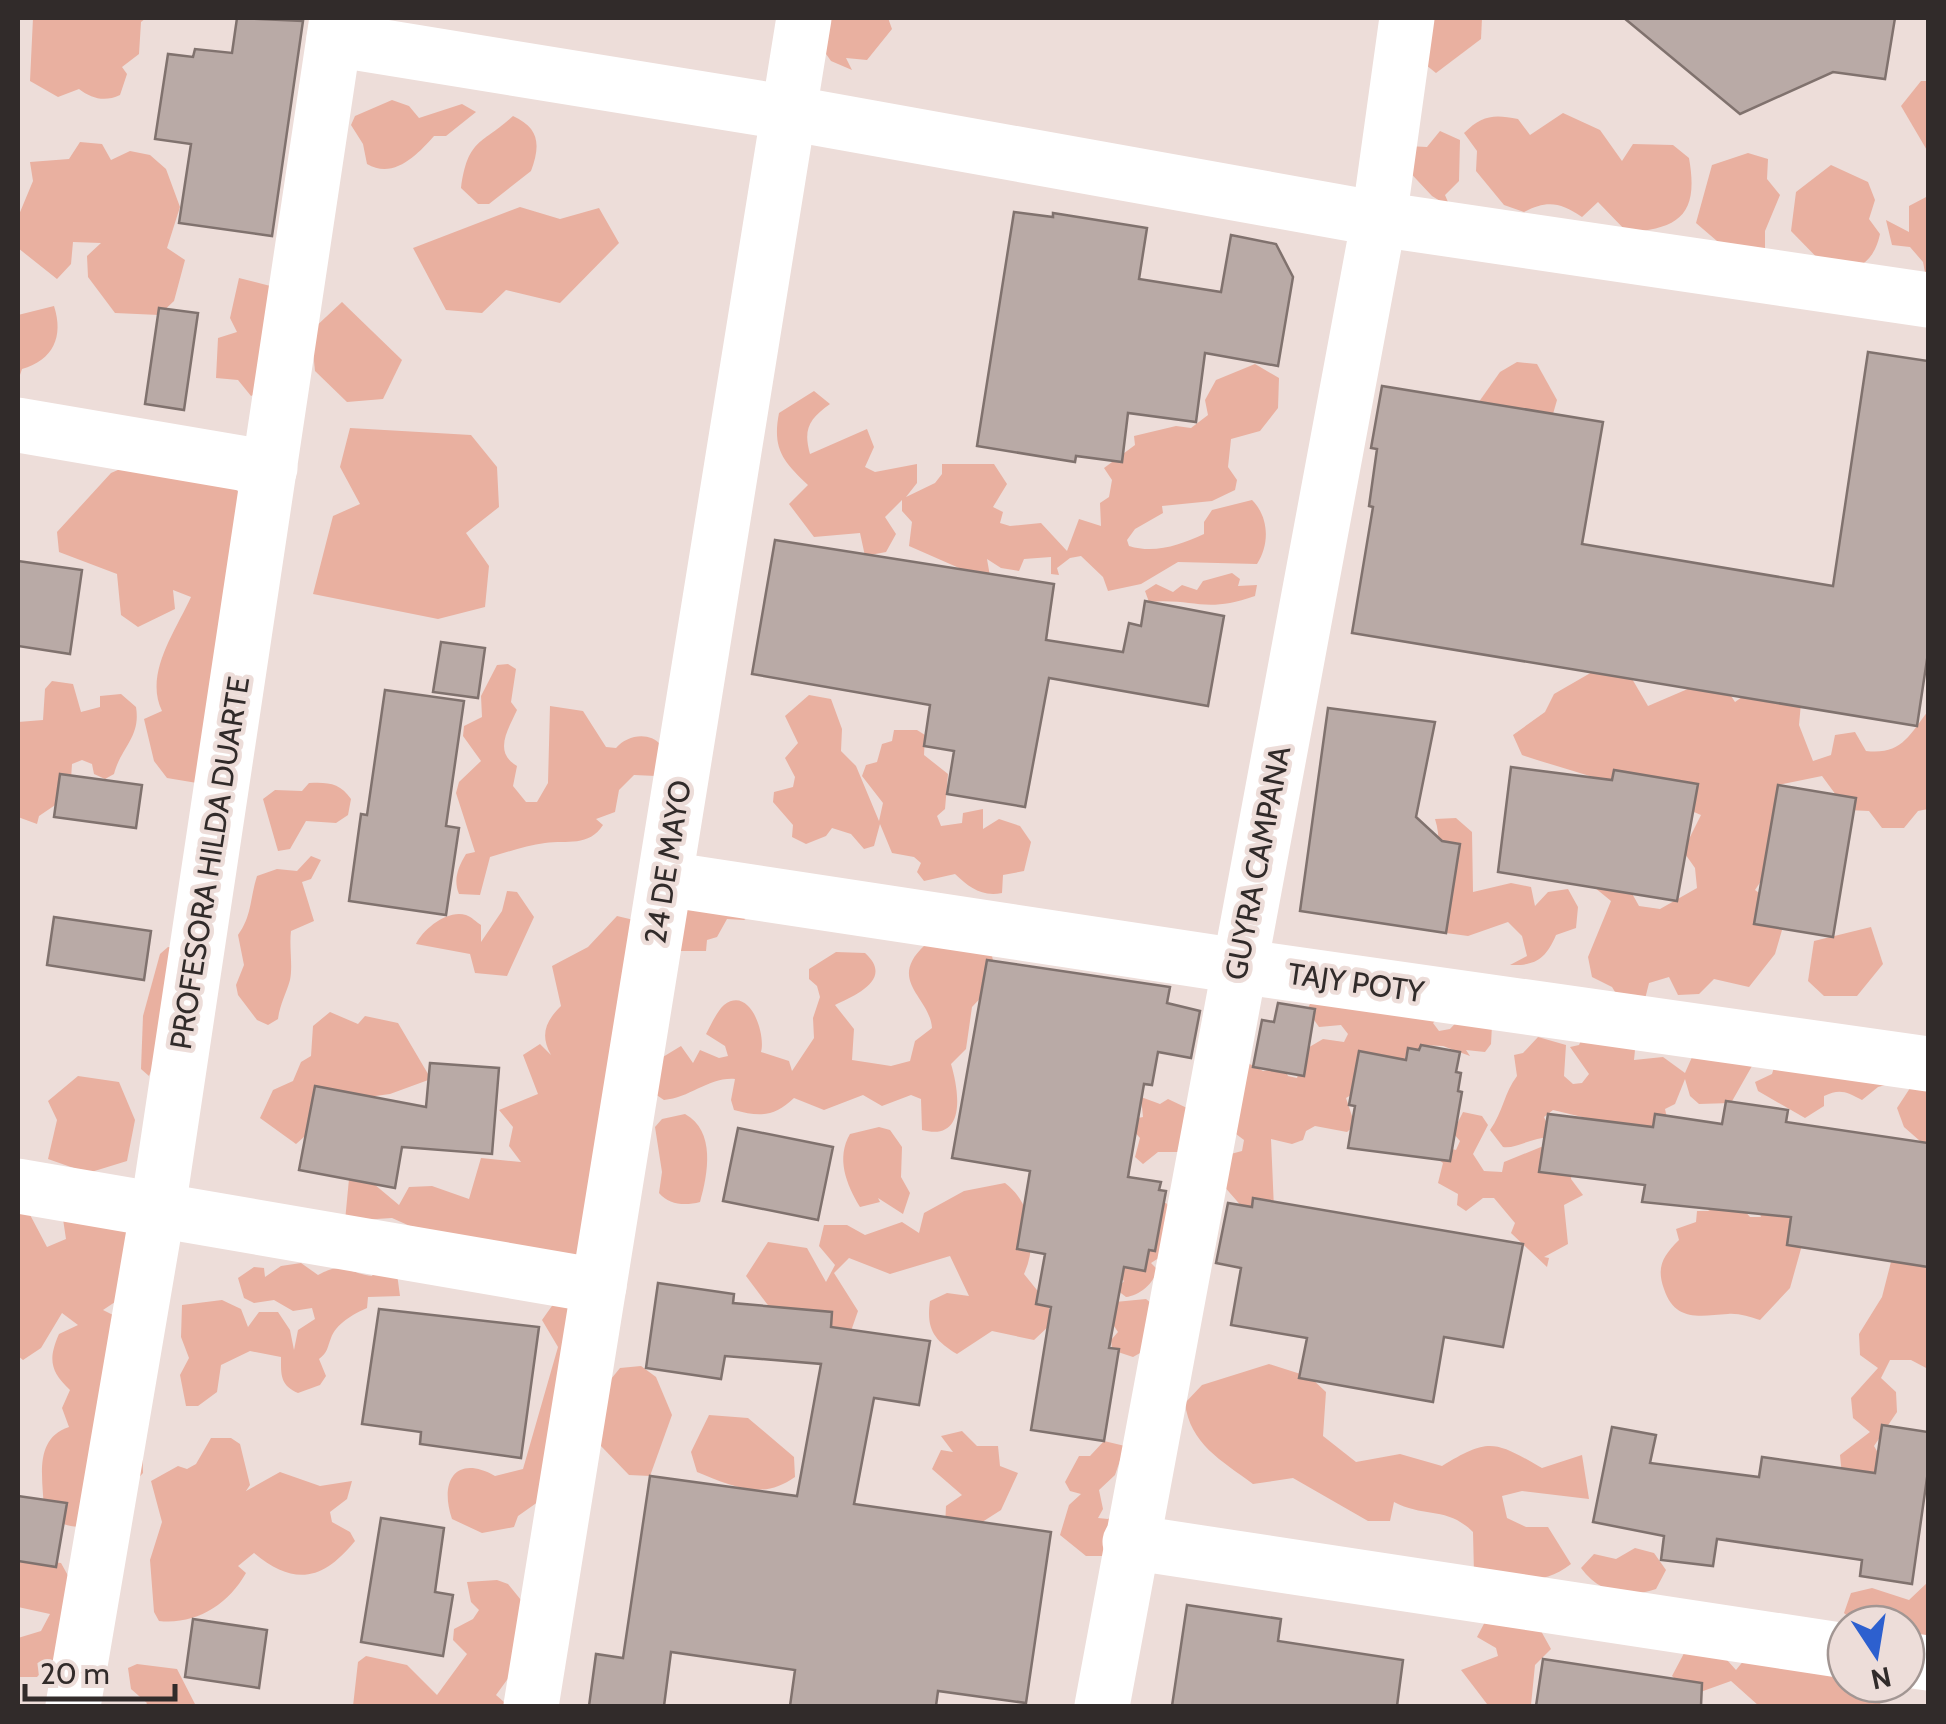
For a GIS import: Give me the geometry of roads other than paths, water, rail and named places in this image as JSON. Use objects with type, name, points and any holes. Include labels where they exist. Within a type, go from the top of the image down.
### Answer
[{"type":"street","name":"24 DE MAYO","points":[[531,1706],[804,18]]},
{"type":"street","name":"GUYRA CAMPANA","points":[[1102,1706],[1378,219],[1407,18]]},
{"type":"street","points":[[335,28],[1378,219],[1928,300]]},
{"type":"street","name":"PROFESORA HILDA DUARTE","points":[[73,1706],[158,1208],[335,28]]},
{"type":"street","points":[[18,425],[270,468]]},
{"type":"street","name":"TAJY POTY","points":[[666,879],[1238,966],[1928,1064]]},
{"type":"street","points":[[18,1186],[599,1286]]},
{"type":"street","points":[[1130,1542],[1826,1648]]}]
